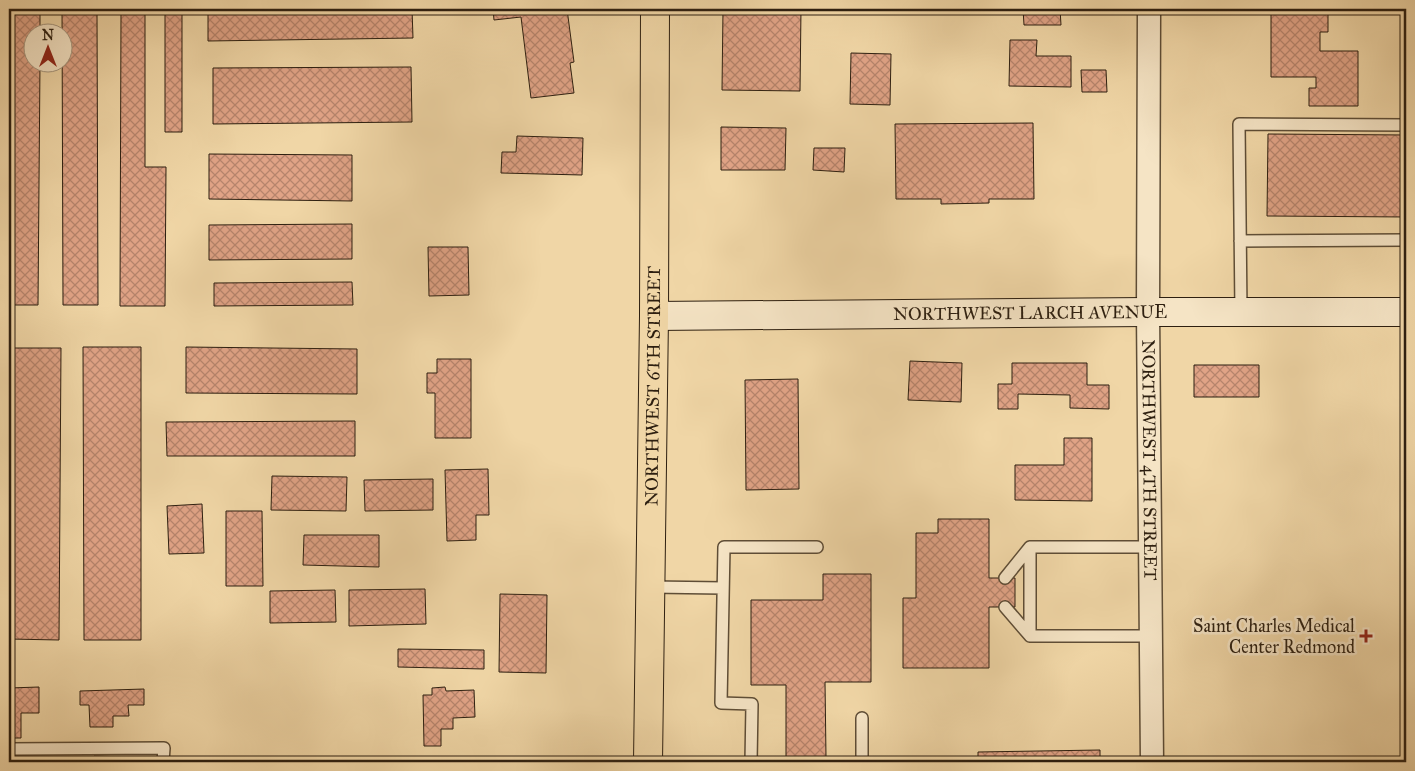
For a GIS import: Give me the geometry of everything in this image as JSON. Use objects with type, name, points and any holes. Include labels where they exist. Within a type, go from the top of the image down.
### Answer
[{"type":"main road","name":"NORTHWEST 6TH STREET","points":[[648,762],[654,316],[655,9]]},
{"type":"street","name":"NORTHWEST 4TH STREET","points":[[1149,9],[1148,312],[1152,762]]},
{"type":"street","name":"NORTHWEST LARCH AVENUE","points":[[654,316],[1406,312]]},
{"type":"lane","points":[[1241,312],[1239,124],[1406,125]]},
{"type":"lane","points":[[1240,241],[1406,240]]},
{"type":"lane","points":[[751,762],[752,704],[722,703],[724,547],[817,547]]},
{"type":"lane","points":[[1030,547],[1150,547]]},
{"type":"lane","points":[[1005,578],[1030,547]]},
{"type":"lane","points":[[1030,547],[1030,636]]},
{"type":"lane","points":[[651,587],[723,588]]},
{"type":"lane","points":[[1005,607],[1030,636],[1151,636]]},
{"type":"lane","points":[[862,718],[862,762]]},
{"type":"lane","points":[[9,749],[164,748],[163,762]]},
{"type":"building","points":[[9,9],[40,9],[40,22],[22,22],[22,72],[40,72],[38,305],[9,305]]},
{"type":"building","points":[[62,9],[97,9],[98,305],[63,305],[62,72],[72,72],[72,22],[62,22]]},
{"type":"building","points":[[121,9],[145,9],[145,167],[166,167],[165,306],[120,306]]},
{"type":"building","points":[[165,9],[182,9],[182,132],[165,132]]},
{"type":"building","points":[[208,9],[412,9],[413,38],[208,41]]},
{"type":"building","points":[[493,9],[567,9],[574,62],[570,63],[574,93],[531,98],[521,17],[494,20]]},
{"type":"building","points":[[723,9],[801,9],[800,91],[722,90]]},
{"type":"building","points":[[1023,9],[1060,9],[1061,25],[1024,25]]},
{"type":"building","points":[[1271,9],[1328,9],[1328,32],[1320,32],[1320,51],[1358,51],[1358,106],[1309,106],[1309,88],[1316,88],[1316,77],[1271,77]]},
{"type":"building","points":[[1010,40],[1037,40],[1036,56],[1071,56],[1071,87],[1009,86]]},
{"type":"building","points":[[851,53],[891,54],[890,105],[850,104]]},
{"type":"building","points":[[411,67],[412,122],[213,124],[213,68]]},
{"type":"building","points":[[1081,70],[1106,70],[1107,92],[1082,92]]},
{"type":"building","points":[[1033,123],[1034,199],[989,199],[989,203],[941,204],[941,199],[896,199],[895,124]]},
{"type":"building","points":[[721,127],[786,128],[785,170],[721,170]]},
{"type":"building","points":[[1268,134],[1406,135],[1406,217],[1267,216]]},
{"type":"building","points":[[517,136],[583,138],[582,175],[501,173],[502,152],[516,152]]},
{"type":"building","points":[[814,148],[845,148],[844,172],[813,170]]},
{"type":"building","points":[[209,154],[352,155],[352,201],[209,199]]},
{"type":"building","points":[[352,224],[352,259],[209,260],[209,225]]},
{"type":"building","points":[[428,247],[468,247],[469,295],[429,296]]},
{"type":"building","points":[[352,282],[353,305],[214,306],[214,283]]},
{"type":"building","points":[[83,347],[141,347],[141,640],[84,640]]},
{"type":"building","points":[[186,347],[357,349],[357,394],[186,393]]},
{"type":"building","points":[[9,348],[61,348],[59,640],[9,639]]},
{"type":"building","points":[[437,359],[471,359],[471,438],[435,438],[435,393],[427,393],[427,373],[437,373]]},
{"type":"building","points":[[910,361],[962,363],[961,402],[908,400]]},
{"type":"building","points":[[1012,363],[1087,363],[1087,385],[1109,385],[1109,409],[1070,408],[1070,395],[1018,394],[1018,409],[998,409],[998,384],[1012,384]]},
{"type":"building","points":[[1194,365],[1259,365],[1259,397],[1194,397]]},
{"type":"building","points":[[798,379],[799,489],[746,490],[745,380]]},
{"type":"building","points":[[355,421],[355,456],[167,456],[166,422]]},
{"type":"building","points":[[1064,438],[1092,438],[1092,501],[1015,500],[1015,465],[1064,465]]},
{"type":"building","points":[[488,469],[489,515],[476,515],[476,540],[447,541],[445,470]]},
{"type":"building","points":[[272,476],[347,477],[346,511],[271,510]]},
{"type":"building","points":[[433,479],[433,510],[365,511],[364,480]]},
{"type":"building","points":[[202,504],[204,553],[169,554],[167,506]]},
{"type":"building","points":[[226,511],[262,511],[263,586],[226,586]]},
{"type":"building","points":[[938,519],[989,519],[989,578],[1015,578],[1015,607],[989,607],[989,668],[903,668],[903,598],[916,598],[916,533],[938,533]]},
{"type":"building","points":[[304,535],[379,535],[379,567],[303,565]]},
{"type":"building","points":[[823,574],[871,574],[871,682],[825,682],[826,757],[815,757],[815,762],[801,762],[801,757],[786,757],[786,685],[751,685],[751,600],[823,600]]},
{"type":"building","points":[[425,589],[426,624],[349,626],[349,590]]},
{"type":"building","points":[[335,590],[336,622],[270,623],[270,591]]},
{"type":"building","points":[[500,594],[547,595],[546,673],[499,672]]},
{"type":"building","points":[[398,649],[484,650],[484,669],[398,667]]},
{"type":"building","points":[[39,687],[39,713],[21,713],[21,738],[9,738],[9,688]]},
{"type":"building","points":[[445,687],[446,691],[474,690],[475,717],[453,718],[453,729],[441,729],[441,746],[424,746],[423,695],[432,695],[432,688]]},
{"type":"building","points":[[144,689],[144,705],[128,705],[129,716],[113,716],[113,727],[90,727],[89,705],[80,705],[80,691]]},
{"type":"building","points":[[1100,750],[1100,762],[978,762],[978,752]]},
{"type":"building","points":[[94,756],[127,757],[126,762],[94,762]]},
{"type":"place","name":"Saint Charles Medical Center Redmond","points":[[1366,636]]}]
